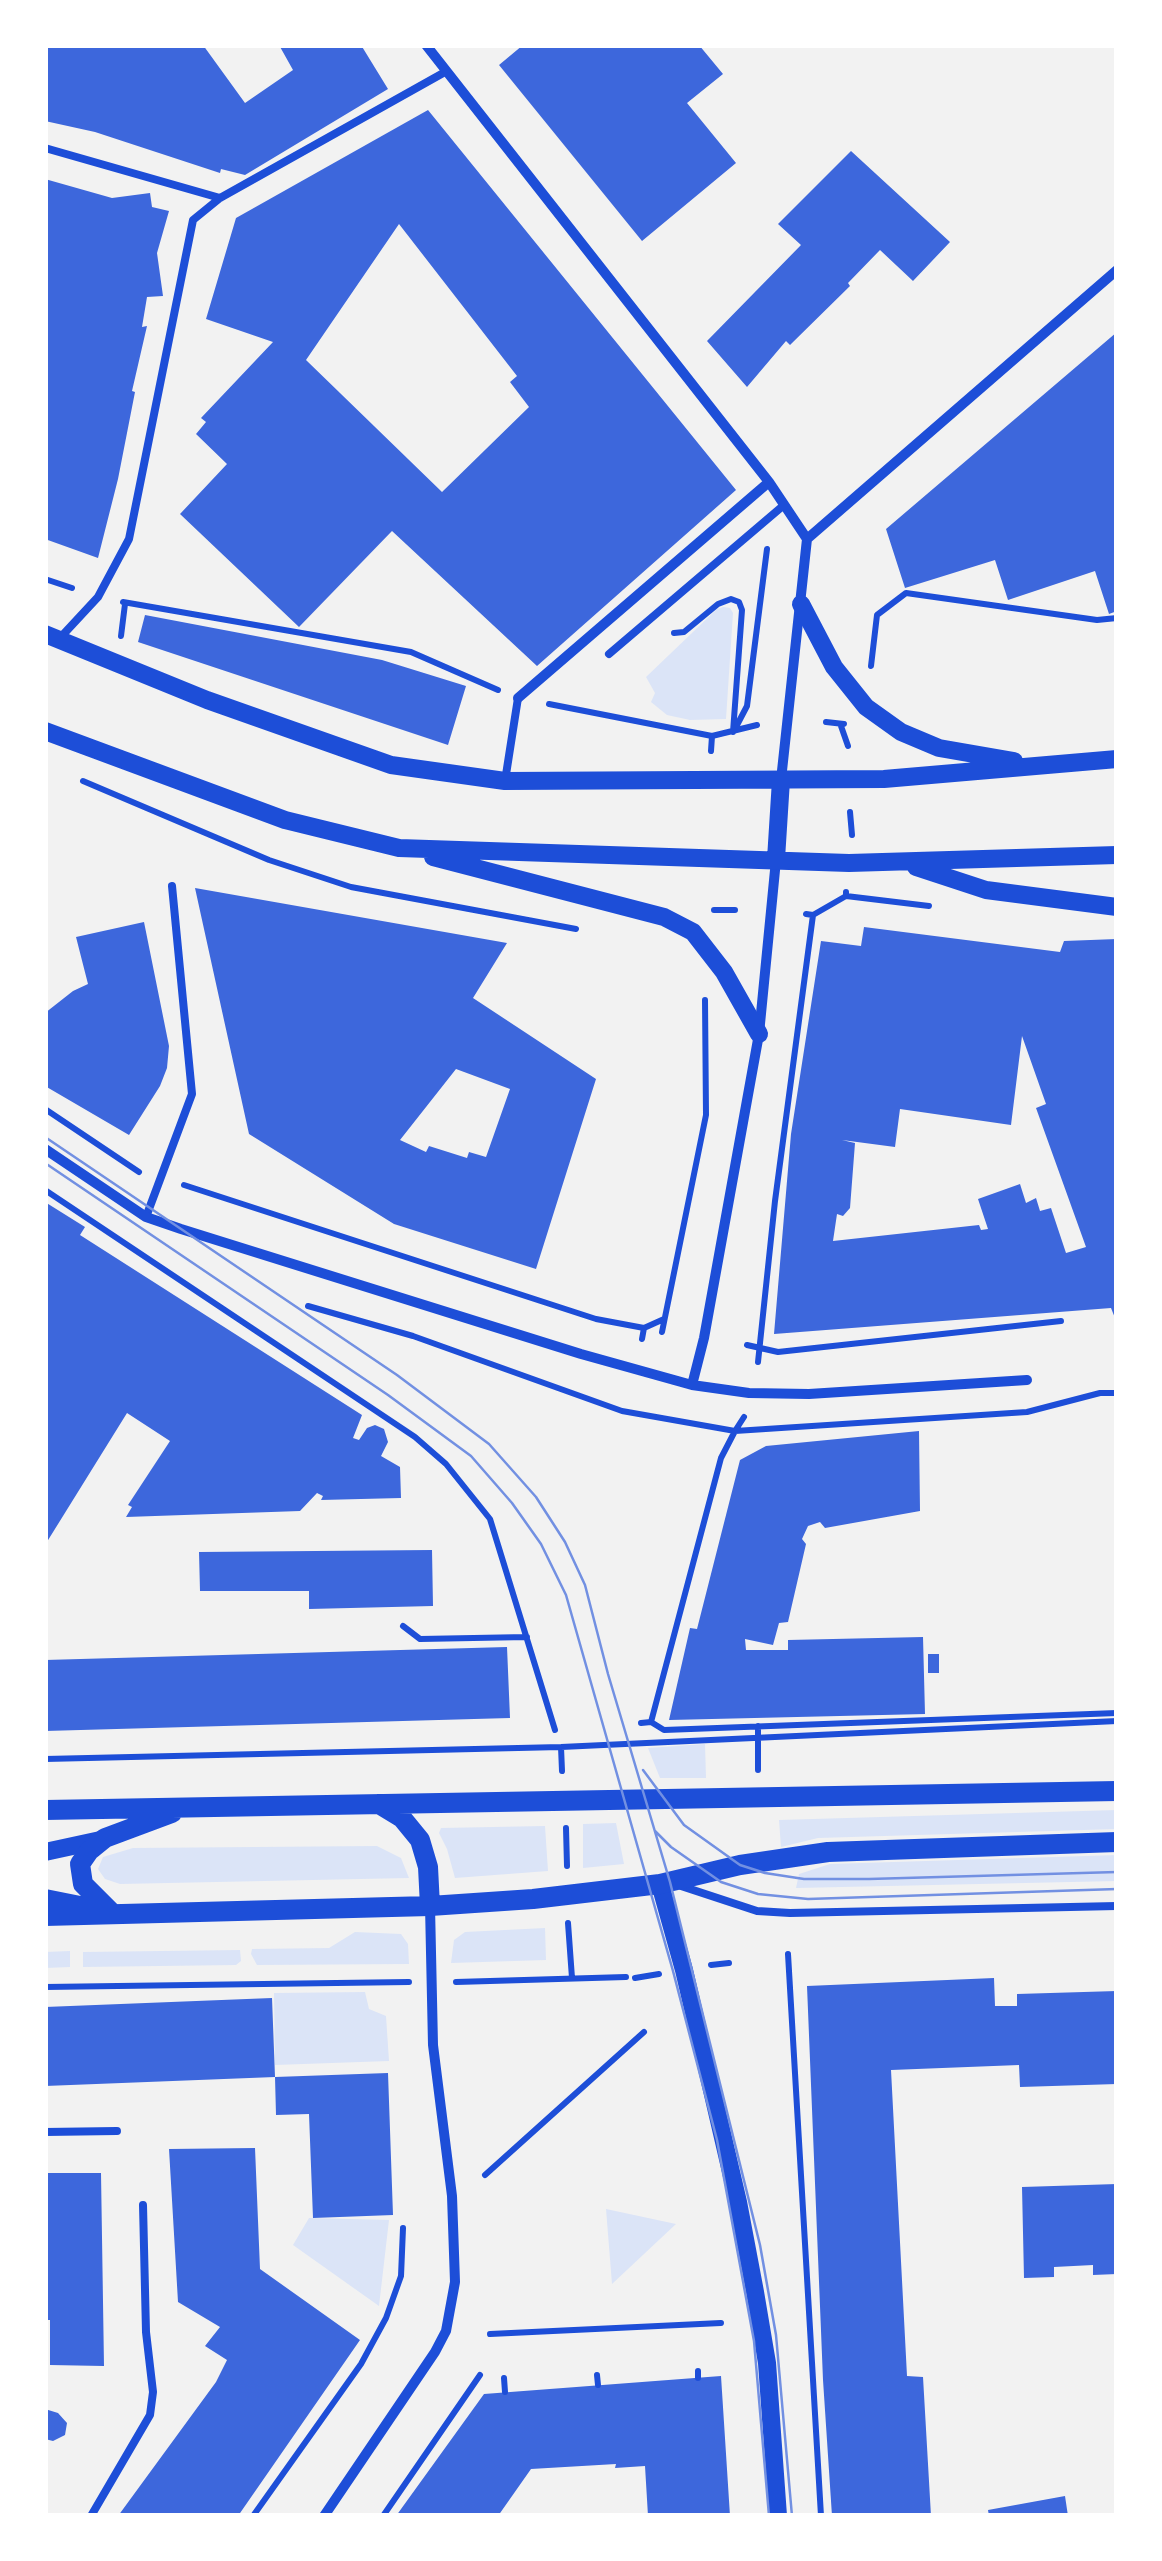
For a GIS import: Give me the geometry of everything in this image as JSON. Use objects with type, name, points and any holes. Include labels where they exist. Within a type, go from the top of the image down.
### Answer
[{"type":"main road","points":[[45,1810],[1117,1791]]},
{"type":"main road","points":[[379,1804],[402,1818],[420,1840],[428,1867],[430,1906]]},
{"type":"main road","points":[[111,1912],[83,1884],[80,1864],[89,1851],[106,1838],[186,1808]]},
{"type":"main road","points":[[45,1916],[533,1900],[665,1883],[758,1861],[828,1852],[1117,1842]]},
{"type":"main road","points":[[45,1899],[111,1912]]},
{"type":"street","points":[[426,45],[769,482],[807,539],[758,1034],[708,1320],[692,1385]]},
{"type":"street","points":[[807,539],[1117,270]]},
{"type":"street","points":[[518,698],[769,482]]},
{"type":"street","points":[[801,604],[834,668],[866,708],[901,732],[939,748],[1039,766]]},
{"type":"street","points":[[52,636],[207,700],[391,766],[505,781],[884,779],[1117,759]]},
{"type":"street","points":[[45,731],[285,820],[664,916],[694,932],[724,972],[758,1034]]},
{"type":"street","points":[[399,848],[902,862],[1117,854]]},
{"type":"street","points":[[902,862],[986,890],[1117,907]]},
{"type":"street","points":[[45,1149],[146,1216],[692,1385],[809,1394],[1026,1380]]},
{"type":"street","points":[[45,1852],[106,1838]]},
{"type":"street","points":[[665,1883],[755,2292],[767,2363],[778,2516]]},
{"type":"street","points":[[324,2516],[435,2352],[446,2331],[455,2282],[452,2196],[433,2045],[430,1906]]},
{"type":"lane","points":[[52,636],[98,596],[128,539],[193,220],[220,198],[445,72]]},
{"type":"lane","points":[[45,148],[220,198]]},
{"type":"lane","points":[[609,654],[784,505]]},
{"type":"lane","points":[[505,781],[518,698]]},
{"type":"lane","points":[[146,1216],[192,1094],[172,886]]},
{"type":"lane","points":[[665,1883],[757,1911],[774,1912],[1117,1906]]},
{"type":"lane","points":[[45,2132],[117,2131]]},
{"type":"lane","points":[[91,2516],[150,2415],[153,2392],[146,2332],[143,2205]]},
{"type":"path","points":[[733,732],[748,706],[768,555],[762,524]]},
{"type":"path","points":[[878,678],[870,664],[877,616],[906,594],[1097,620],[1117,618]]},
{"type":"path","points":[[627,638],[684,632],[718,604],[731,599],[739,602],[742,610],[733,732]]},
{"type":"path","points":[[120,645],[125,603],[411,652],[518,698],[712,736],[757,725]]},
{"type":"path","points":[[841,726],[848,746]]},
{"type":"path","points":[[711,757],[712,736]]},
{"type":"path","points":[[80,780],[269,860],[351,887],[580,929]]},
{"type":"path","points":[[850,812],[852,841]]},
{"type":"path","points":[[758,1362],[809,915],[846,896],[846,886]]},
{"type":"path","points":[[707,909],[735,910]]},
{"type":"path","points":[[662,1332],[706,1114],[705,994]]},
{"type":"path","points":[[45,1110],[136,1171],[596,1319],[644,1328],[664,1318]]},
{"type":"path","points":[[45,1190],[415,1437],[446,1464],[490,1519],[554,1730]]},
{"type":"path","points":[[195,1289],[207,1290]]},
{"type":"path","points":[[308,1306],[413,1336],[622,1411],[735,1431],[1028,1412],[1117,1393]]},
{"type":"path","points":[[748,1345],[778,1352],[1061,1321]]},
{"type":"path","points":[[642,1339],[644,1328]]},
{"type":"path","points":[[622,1411],[628,1402]]},
{"type":"path","points":[[651,1722],[721,1458],[744,1417]]},
{"type":"path","points":[[403,1626],[420,1639],[528,1638]]},
{"type":"path","points":[[641,1724],[651,1722],[664,1730],[1117,1713]]},
{"type":"path","points":[[45,1759],[560,1747],[1117,1722]]},
{"type":"path","points":[[758,1726],[758,1774]]},
{"type":"path","points":[[560,1747],[562,1779]]},
{"type":"path","points":[[566,1824],[567,1871]]},
{"type":"path","points":[[568,1929],[572,1978]]},
{"type":"path","points":[[788,1954],[821,2516]]},
{"type":"path","points":[[449,1982],[626,1977]]},
{"type":"path","points":[[45,1987],[412,1982]]},
{"type":"path","points":[[486,2175],[644,2032]]},
{"type":"path","points":[[253,2516],[361,2364],[386,2318],[401,2276],[403,2228]]},
{"type":"path","points":[[490,2334],[722,2323]]},
{"type":"path","points":[[383,2516],[480,2374]]},
{"type":"path","points":[[597,2375],[598,2384]]},
{"type":"path","points":[[504,2378],[505,2392]]},
{"type":"shaded area","points":[[723,607],[733,613],[726,719],[690,720],[667,715],[651,702],[655,693],[646,677]]},
{"type":"shaded area","points":[[705,1744],[706,1778],[660,1778],[648,1748]]},
{"type":"shaded area","points":[[1117,1810],[1117,1829],[818,1838],[781,1847],[779,1820]]},
{"type":"shaded area","points":[[616,1823],[624,1864],[583,1868],[583,1824]]},
{"type":"shaded area","points":[[545,1826],[548,1871],[455,1878],[439,1833],[441,1828]]},
{"type":"shaded area","points":[[377,1846],[401,1858],[409,1878],[120,1884],[105,1879],[98,1869],[103,1857],[133,1848]]},
{"type":"shaded area","points":[[1117,1855],[1117,1881],[796,1888],[799,1874],[830,1864]]},
{"type":"shaded area","points":[[545,1928],[546,1960],[451,1963],[454,1940],[465,1932]]},
{"type":"shaded area","points":[[355,1932],[401,1934],[408,1944],[409,1964],[257,1965],[251,1954],[252,1949],[329,1948]]},
{"type":"shaded area","points":[[240,1950],[241,1961],[236,1965],[83,1967],[83,1952]]},
{"type":"shaded area","points":[[70,1951],[70,1967],[45,1968],[45,1952]]},
{"type":"shaded area","points":[[365,1992],[369,2009],[386,2016],[389,2061],[275,2065],[274,1993]]},
{"type":"shaded area","points":[[606,2209],[676,2224],[612,2284]]},
{"type":"shaded area","points":[[309,2218],[389,2220],[379,2306],[293,2245]]},
{"type":"building","points":[[45,45],[203,45],[245,103],[293,70],[279,45],[361,45],[388,89],[245,175],[221,169],[220,173],[95,132],[45,121]]},
{"type":"building","points":[[523,45],[699,45],[723,74],[687,103],[736,163],[642,241],[499,65]]},
{"type":"building","points":[[428,110],[736,490],[537,666],[392,531],[299,627],[180,514],[227,464],[196,434],[206,422],[201,418],[273,342],[206,319],[236,218]],"holes":[[[399,224],[517,376],[510,382],[529,407],[442,492],[306,360]]]},
{"type":"building","points":[[851,151],[950,242],[913,281],[880,250],[790,345],[786,341],[747,387],[707,341],[801,245],[778,224]]},
{"type":"building","points":[[45,179],[112,198],[150,193],[152,207],[169,211],[157,253],[163,296],[147,297],[142,327],[147,326],[132,391],[135,392],[98,558],[45,539]]},
{"type":"building","points":[[1117,332],[1117,611],[1109,614],[1095,571],[1008,600],[995,560],[905,588],[886,529]]},
{"type":"building","points":[[145,615],[382,660],[466,686],[448,745],[138,642]]},
{"type":"building","points":[[195,888],[507,943],[473,998],[596,1079],[536,1269],[394,1224],[249,1134]],"holes":[[[456,1069],[510,1089],[486,1157],[469,1152],[467,1158],[429,1146],[426,1152],[400,1140]]]},
{"type":"building","points":[[144,922],[169,1046],[160,1086],[129,1135],[45,1086],[45,1013],[88,984],[76,937]]},
{"type":"building","points":[[864,927],[1060,952],[1064,941],[1117,939],[1117,1323],[1111,1308],[774,1334],[791,1134],[821,941],[861,946]],"holes":[[[1022,1036],[1046,1104],[1036,1108],[1086,1247],[1066,1253],[1051,1208],[1040,1211],[1036,1198],[1026,1203],[1020,1184],[978,1199],[988,1229],[981,1230],[979,1225],[833,1241],[837,1214],[843,1216],[850,1208],[855,1143],[842,1140],[895,1147],[900,1109],[1011,1125]]]},
{"type":"building","points":[[45,1202],[85,1227],[80,1235],[362,1415],[353,1438],[359,1440],[367,1428],[375,1425],[384,1429],[388,1442],[381,1456],[400,1467],[401,1498],[321,1500],[323,1496],[317,1493],[300,1511],[126,1517],[132,1507],[128,1505],[170,1441],[127,1413],[45,1545]]},
{"type":"building","points":[[919,1431],[920,1511],[825,1528],[820,1522],[808,1526],[802,1539],[806,1544],[788,1622],[779,1623],[773,1645],[745,1639],[746,1650],[788,1650],[788,1640],[923,1637],[925,1714],[669,1720],[690,1628],[697,1629],[740,1460],[766,1446]]},
{"type":"building","points":[[432,1550],[433,1606],[309,1609],[309,1591],[200,1591],[199,1552]]},
{"type":"building","points":[[507,1647],[510,1718],[45,1731],[45,1660]]},
{"type":"building","points":[[928,1654],[939,1654],[939,1673],[928,1673]]},
{"type":"building","points":[[994,1978],[995,2006],[1017,2006],[1017,1994],[1117,1991],[1117,2084],[1020,2087],[1019,2065],[891,2070],[907,2376],[923,2377],[931,2516],[832,2516],[807,1986]]},
{"type":"building","points":[[272,1998],[275,2077],[45,2086],[45,2007]]},
{"type":"building","points":[[388,2073],[393,2215],[313,2218],[309,2114],[276,2115],[275,2077]]},
{"type":"building","points":[[255,2148],[260,2269],[360,2340],[238,2516],[118,2516],[216,2382],[227,2360],[205,2346],[220,2327],[178,2302],[169,2149]]},
{"type":"building","points":[[45,2173],[101,2173],[104,2366],[50,2365],[50,2320],[45,2320]]},
{"type":"building","points":[[1117,2184],[1117,2274],[1093,2275],[1093,2265],[1054,2267],[1054,2277],[1024,2278],[1022,2187]]},
{"type":"building","points":[[721,2376],[730,2516],[648,2516],[645,2466],[615,2468],[616,2464],[531,2469],[498,2516],[396,2516],[484,2394]]},
{"type":"building","points":[[45,2409],[58,2413],[67,2423],[65,2435],[53,2441],[45,2439]]},
{"type":"building","points":[[1065,2496],[1068,2516],[989,2516],[988,2510]]},
{"type":"tram line","points":[[45,1137],[397,1375],[489,1444],[536,1497],[565,1542],[585,1585],[670,1882],[760,2245],[776,2335],[792,2516]]},
{"type":"tram line","points":[[45,1163],[388,1395],[471,1456],[541,1544],[566,1595],[717,2140],[754,2341],[769,2516]]},
{"type":"tram line","points":[[643,1770],[684,1825],[740,1865],[765,1873],[804,1879],[869,1879],[1117,1872]]},
{"type":"tram line","points":[[655,1831],[721,1882],[758,1894],[808,1899],[1117,1889]]}]
